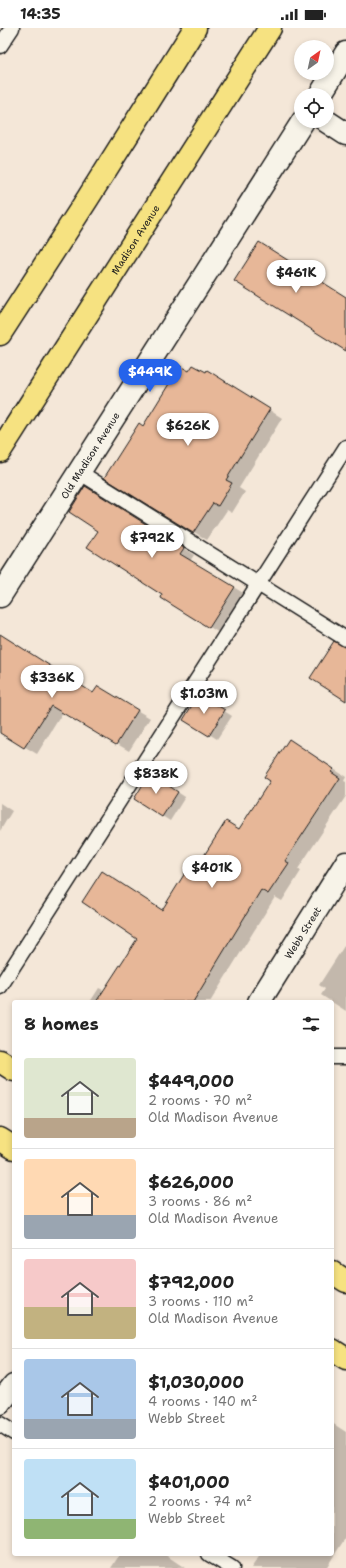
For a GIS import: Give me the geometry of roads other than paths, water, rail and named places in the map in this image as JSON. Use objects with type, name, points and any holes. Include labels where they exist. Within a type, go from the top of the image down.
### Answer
[{"type":"main road","points":[[0,334],[195,28]]},
{"type":"main road","name":"Madison Avenue","points":[[0,451],[270,28]]},
{"type":"main road","points":[[0,1061],[12,1069]]},
{"type":"main road","points":[[0,1139],[12,1147]]},
{"type":"main road","points":[[334,1273],[346,1281]]},
{"type":"main road","points":[[334,1351],[346,1359]]},
{"type":"street","points":[[324,88],[346,54]]},
{"type":"street","points":[[334,126],[346,134]]},
{"type":"street","name":"Old Madison Avenue","points":[[0,596],[299,128]]},
{"type":"street","name":"Webb Street","points":[[260,1000],[346,863]]},
{"type":"street","points":[[0,1403],[12,1388]]},
{"type":"lane","points":[[0,46],[12,28]]},
{"type":"lane","points":[[0,987],[346,447]]},
{"type":"lane","points":[[79,472],[346,639]]},
{"type":"lane","points":[[334,1057],[346,1057]]},
{"type":"lane","points":[[0,1424],[12,1432]]},
{"type":"lane","points":[[212,1556],[232,1568]]}]
